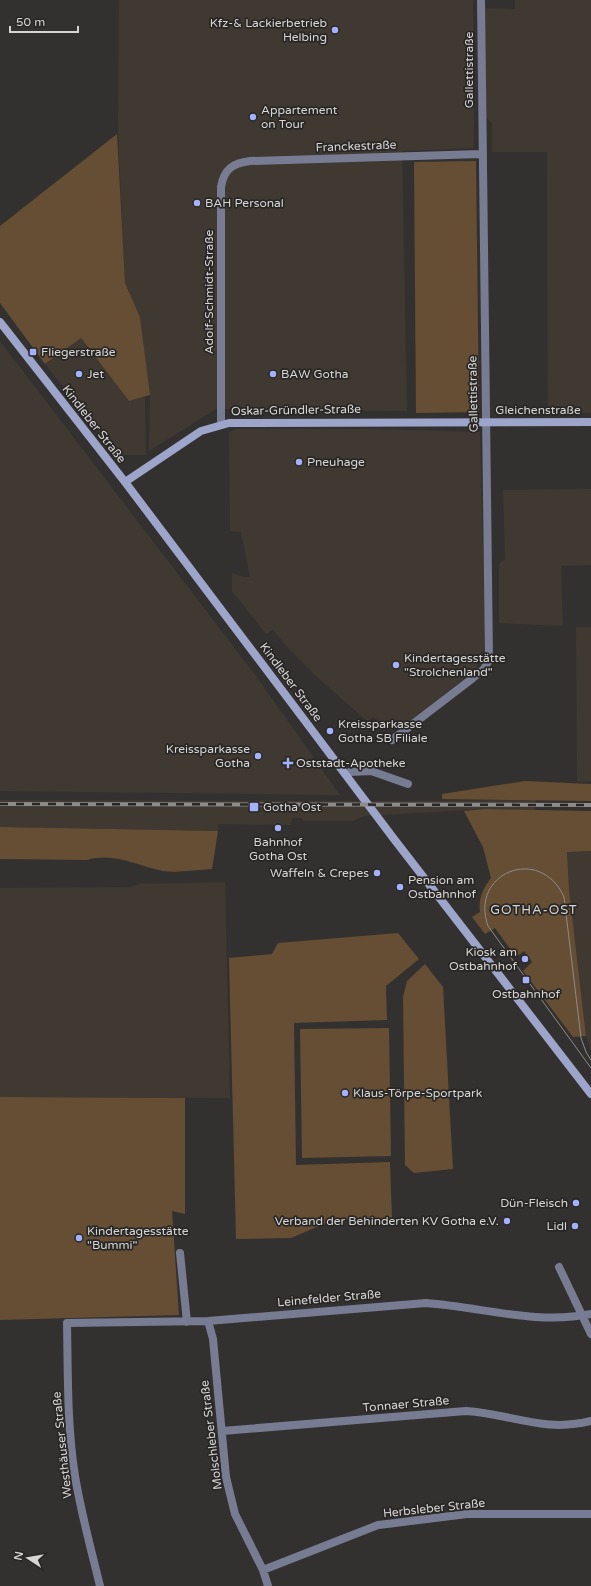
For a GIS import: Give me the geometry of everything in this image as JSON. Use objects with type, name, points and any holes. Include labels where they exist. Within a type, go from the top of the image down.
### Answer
[{"type":"main road","name":"Kindleber Straße","points":[[0,322],[125,482],[394,839],[591,1094]]},
{"type":"main road","name":"Gleichenstraße","points":[[485,421],[591,422]]},
{"type":"main road","name":"Oskar-Gründler-Straße","points":[[125,482],[201,432],[221,424],[485,421]]},
{"type":"street","name":"Gallettistraße","points":[[392,740],[484,669],[489,660],[481,154],[481,0]]},
{"type":"street","name":"Franckestraße","points":[[233,165],[250,161],[481,154]]},
{"type":"street","name":"Adolf-Schmidt-Straße","points":[[221,424],[221,187],[226,171],[233,165]]},
{"type":"street","points":[[350,772],[371,771],[408,784]]},
{"type":"street","points":[[180,1253],[187,1322]]},
{"type":"street","points":[[559,1267],[591,1334]]},
{"type":"street","name":"Leinefelder Straße","points":[[68,1324],[208,1321],[426,1303],[460,1306],[528,1318],[552,1319],[591,1314]]},
{"type":"street","name":"Molschleber Straße","points":[[208,1321],[213,1339],[226,1477],[235,1514],[263,1570],[268,1586]]},
{"type":"street","name":"Westhäuser Straße","points":[[68,1324],[68,1405],[75,1474],[86,1535],[100,1586]]},
{"type":"street","name":"Tonnaer Straße","points":[[222,1431],[466,1411],[481,1412],[547,1426],[578,1424],[591,1421]]},
{"type":"street","name":"Herbsleber Straße","points":[[263,1570],[378,1526],[388,1524],[467,1514],[591,1514]]},
{"type":"shaded area","points":[[119,0],[473,0],[474,148],[402,151],[407,411],[216,409],[149,451],[150,395],[140,317],[125,283],[118,134]]},
{"type":"shaded area","points":[[515,0],[591,0],[591,413],[548,413],[547,152],[492,152],[492,123],[485,116],[484,8],[515,9]]},
{"type":"shaded area","points":[[117,134],[125,283],[140,317],[150,395],[129,401],[81,338],[45,364],[0,303],[0,226]]},
{"type":"shaded area","points":[[476,161],[479,412],[416,413],[414,162]]},
{"type":"shaded area","points":[[81,338],[129,401],[145,397],[146,455],[117,455],[87,416],[88,411],[84,412],[45,364]]},
{"type":"shaded area","points":[[0,341],[259,680],[340,795],[0,791]]},
{"type":"shaded area","points":[[236,429],[369,429],[480,432],[485,620],[484,650],[477,659],[477,668],[403,727],[400,724],[390,721],[383,724],[373,717],[368,722],[316,676],[286,646],[273,630],[266,634],[232,591],[232,573],[243,577],[250,577],[241,532],[230,531],[229,432]]},
{"type":"shaded area","points":[[591,489],[591,565],[561,566],[563,626],[499,623],[499,564],[505,559],[503,490]]},
{"type":"shaded area","points":[[576,627],[591,627],[591,781],[577,782]]},
{"type":"shaded area","points":[[525,781],[591,784],[591,801],[442,799],[442,794]]},
{"type":"shaded area","name":"Gotha Ost","points":[[0,800],[536,800],[535,811],[485,809],[364,816],[353,821],[303,821],[303,818],[292,818],[291,825],[218,824],[218,831],[0,827]]},
{"type":"shaded area","points":[[485,809],[591,811],[591,851],[567,852],[569,890],[586,1036],[573,1037],[523,971],[532,962],[524,951],[516,957],[495,928],[485,934],[472,917],[480,912],[482,894],[491,878],[483,847],[464,811]]},
{"type":"shaded area","points":[[0,827],[218,831],[212,869],[175,872],[153,869],[126,861],[107,858],[87,860],[0,859]]},
{"type":"shaded area","points":[[591,851],[591,1051],[586,1036],[569,891],[567,852]]},
{"type":"shaded area","points":[[225,882],[230,1098],[0,1097],[0,888],[130,887],[139,884]]},
{"type":"shaded area","points":[[398,933],[419,959],[386,986],[387,1020],[294,1023],[296,1165],[390,1162],[392,1219],[333,1220],[291,1238],[236,1239],[229,958],[272,954],[278,943]]},
{"type":"shaded area","points":[[425,964],[443,987],[453,1169],[414,1173],[405,1165],[403,997],[407,981]]},
{"type":"shaded area","name":"Klaus-Törpe-Sportpark","points":[[389,1028],[391,1156],[302,1158],[300,1029]]},
{"type":"shaded area","points":[[0,1097],[185,1098],[185,1214],[172,1211],[179,1315],[0,1320]]},
{"type":"tram line","points":[[591,1060],[586,1052],[581,1038],[564,897],[553,881],[539,872],[524,869],[510,872],[497,880],[488,892],[485,907],[488,926],[591,1068]]},
{"type":"railway","points":[[0,804],[591,805]]},
{"type":"place","name":"Kfz-& Lackierbetrieb Helbing","points":[[335,30]]},
{"type":"place","name":"Appartement on Tour","points":[[253,117]]},
{"type":"place","name":"BAH Personal","points":[[197,203]]},
{"type":"place","name":"Fliegerstraße","points":[[33,352]]},
{"type":"place","name":"Jet","points":[[79,374]]},
{"type":"place","name":"BAW Gotha","points":[[273,374]]},
{"type":"place","name":"Pneuhage","points":[[299,462]]},
{"type":"place","name":"Kindertagesstätte \"Strolchenland\"","points":[[396,665]]},
{"type":"place","name":"Kreissparkasse Gotha SB Filiale","points":[[330,731]]},
{"type":"place","name":"Kreissparkasse Gotha","points":[[258,756]]},
{"type":"place","name":"Oststadt-Apotheke","points":[[288,763]]},
{"type":"place","name":"Gotha Ost","points":[[254,807]]},
{"type":"place","name":"Bahnhof Gotha Ost","points":[[278,828]]},
{"type":"place","name":"Waffeln & Crepes","points":[[377,873]]},
{"type":"place","name":"Pension am Ostbahnhof","points":[[400,887]]},
{"type":"place","name":"Kiosk am Ostbahnhof","points":[[525,959]]},
{"type":"place","name":"Ostbahnhof","points":[[526,980]]},
{"type":"place","name":"Klaus-Törpe-Sportpark","points":[[345,1093]]},
{"type":"place","name":"Dün-Fleisch","points":[[576,1203]]},
{"type":"place","name":"Verband der Behinderten KV Gotha e.V.","points":[[507,1221]]},
{"type":"place","name":"Lidl","points":[[575,1226]]},
{"type":"place","name":"Kindertagesstätte \"Bummi\"","points":[[79,1238]]},
{"type":"district","name":"GOTHA-OST","points":[[534,909]]}]
